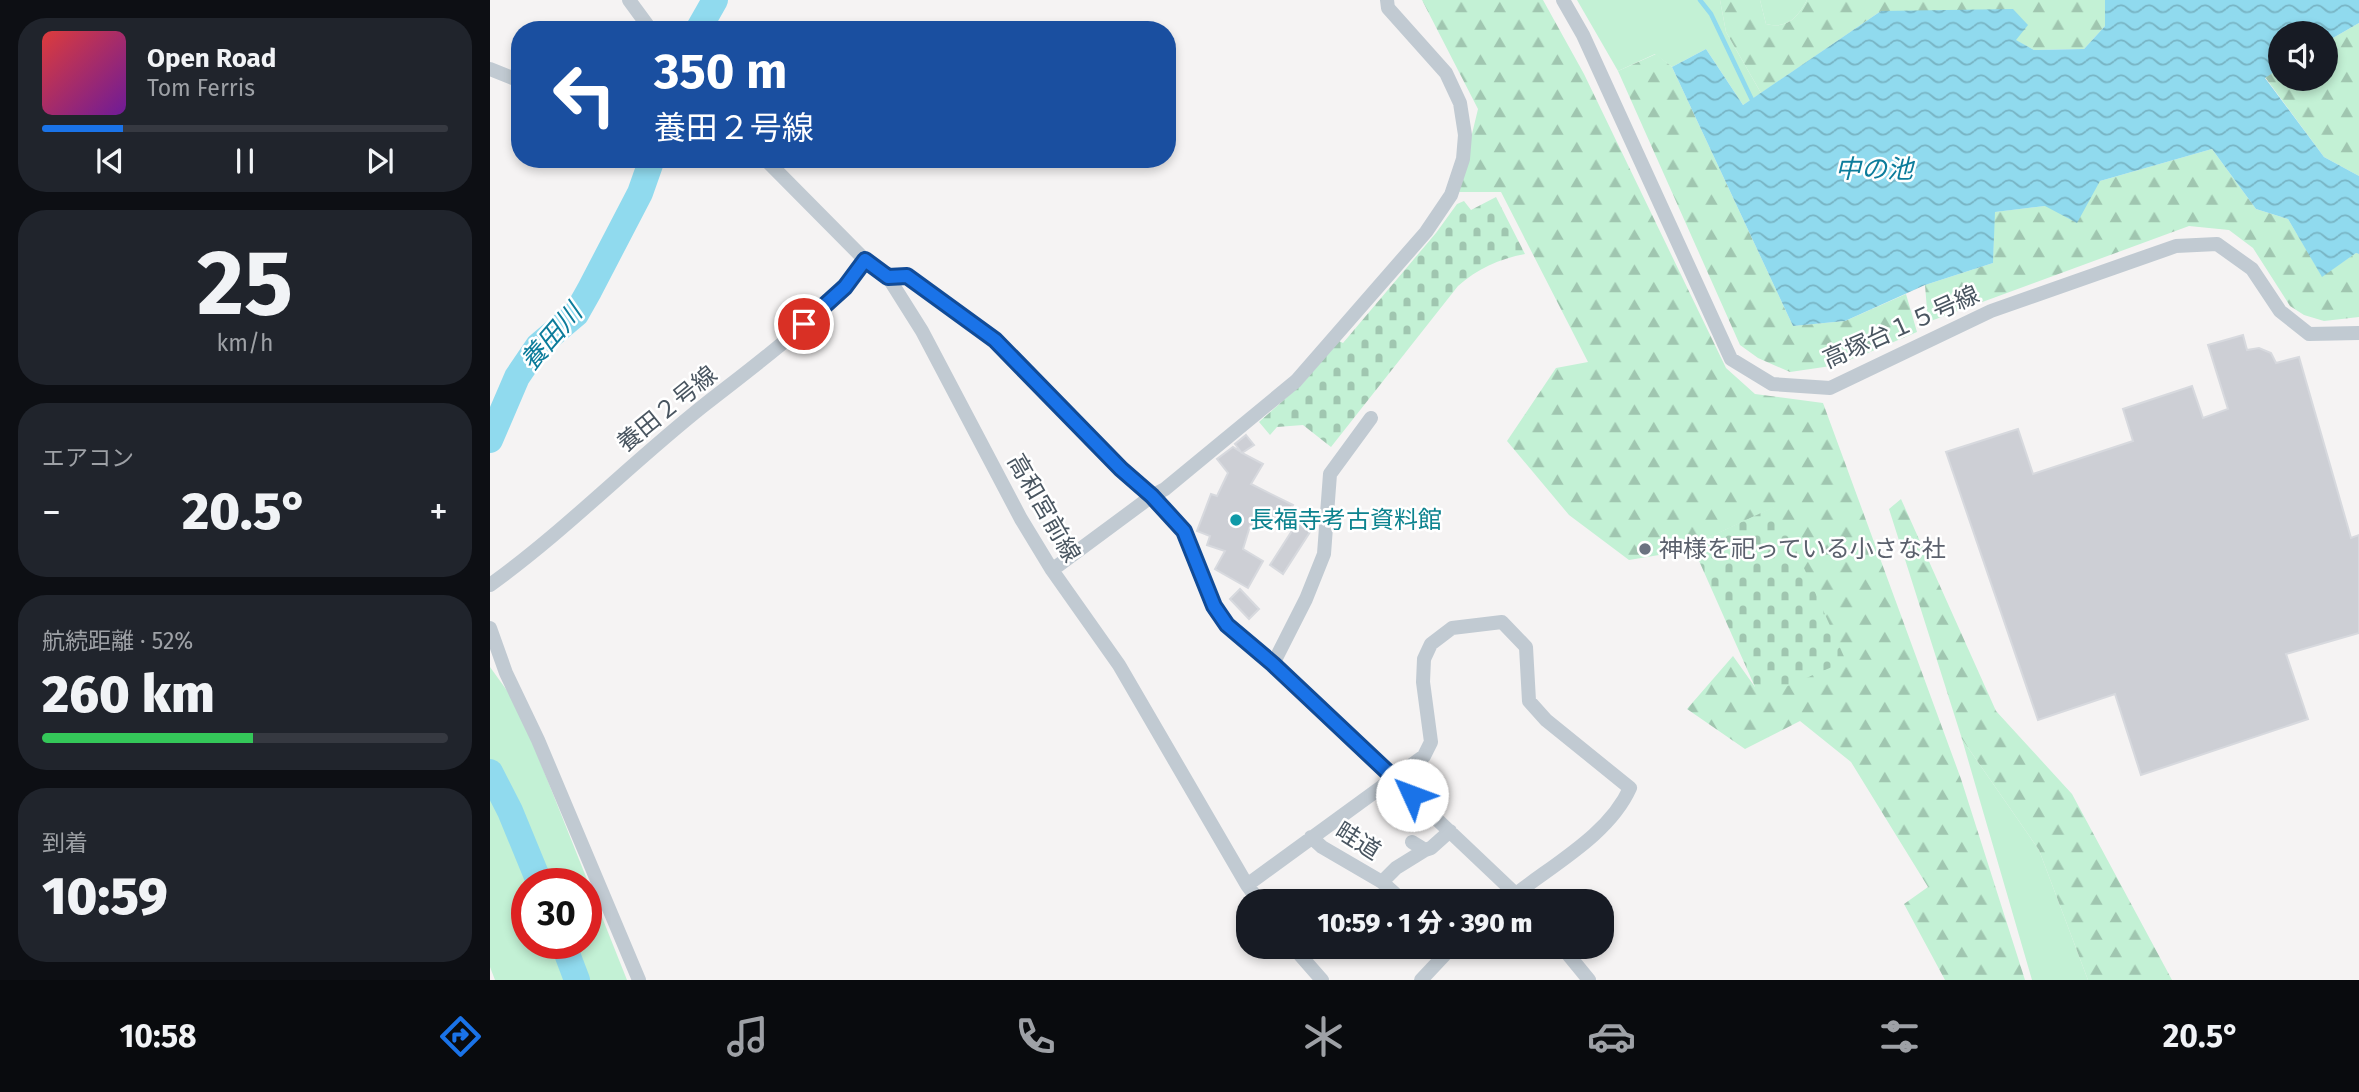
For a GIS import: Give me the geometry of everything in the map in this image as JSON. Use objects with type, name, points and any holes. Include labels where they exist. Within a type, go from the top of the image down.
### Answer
[{"type":"street","points":[[629,0],[644,21]]},
{"type":"street","points":[[1052,570],[1165,488],[1296,381],[1426,232],[1451,195],[1463,159],[1465,135],[1461,103],[1447,73],[1388,8],[1387,0]]},
{"type":"street","name":"高塚台１５号線","points":[[1563,0],[1589,47],[1731,359],[1772,384],[1830,388],[1990,312],[2176,246],[2217,244],[2252,269],[2280,311],[2309,334],[2359,332]]},
{"type":"street","points":[[490,69],[511,77]]},
{"type":"street","name":"高和宮前線","points":[[774,168],[865,260],[888,277],[922,331],[1021,519],[1052,570],[1119,665],[1250,889]]},
{"type":"street","name":"養田２号線","points":[[490,585],[703,407],[741,379],[845,287],[865,260]]},
{"type":"street","points":[[888,277],[907,276],[995,340],[1184,531],[1214,606],[1227,625],[1273,664],[1450,831],[1505,889]]},
{"type":"street","points":[[1273,664],[1306,599],[1324,554],[1330,474],[1371,418]]},
{"type":"street","points":[[1247,885],[1423,756],[1431,742],[1423,682],[1424,659],[1431,644],[1452,628],[1502,622],[1526,647],[1529,701],[1546,720],[1630,788],[1622,806],[1598,832],[1527,889]]},
{"type":"street","points":[[490,628],[506,673],[538,740],[639,980]]},
{"type":"street","name":"畦道","points":[[1382,882],[1419,846],[1431,848],[1450,831]]},
{"type":"street","name":"畦道","points":[[1311,837],[1322,847],[1390,889]]},
{"type":"street","points":[[1304,959],[1322,980]]},
{"type":"street","points":[[1421,980],[1441,959]]},
{"type":"street","points":[[1572,959],[1589,980]]},
{"type":"green space","points":[[1422,0],[1543,0],[1584,74],[1726,368],[1755,394],[1823,403],[1961,779],[2025,980],[1945,980],[1904,904],[1928,887],[1851,762],[1800,721],[1745,749],[1687,709],[1733,656],[1755,687],[1775,507],[1677,552],[1629,560],[1569,515],[1507,441],[1556,368],[1588,362],[1501,192],[1458,192],[1478,109]]},
{"type":"green space","points":[[1577,0],[1720,0],[1726,32],[1761,93],[1743,105],[1706,49],[1672,67],[1655,54],[1618,71]]},
{"type":"green space","points":[[1720,0],[1760,0],[1766,24],[1780,25],[1791,21],[1807,0],[2105,0],[2105,26],[2084,49],[2034,50],[2015,40],[1881,11],[1761,93],[1726,32]]},
{"type":"green space","points":[[1760,0],[1807,0],[1791,21],[1774,25],[1766,24]]},
{"type":"green space","points":[[2359,23],[2359,176],[2324,157],[2275,91],[2338,91],[2338,35]]},
{"type":"green space","points":[[1656,54],[1672,67],[1793,326],[1845,321],[1906,294],[1917,332],[1831,366],[1790,372],[1758,358],[1740,345],[1618,71]]},
{"type":"green space","points":[[2212,149],[2256,209],[2288,219],[2322,276],[2356,253],[2359,254],[2359,317],[2324,321],[2304,315],[2290,306],[2253,248],[2229,230],[2189,226],[1928,322],[1925,285],[1993,263],[1994,212],[2045,206],[2100,181]]},
{"type":"green space","points":[[1496,197],[1525,254],[1489,265],[1458,286],[1331,447],[1303,425],[1277,427],[1270,435],[1259,422],[1303,383],[1339,341],[1343,343],[1436,233],[1457,204],[1464,201],[1471,210]]},
{"type":"green space","points":[[1901,499],[1996,711],[2072,794],[2172,980],[2088,980],[2039,850],[1962,739],[1889,509]]},
{"type":"green space","points":[[1776,506],[1846,661],[1783,688],[1755,687],[1692,545]]},
{"type":"green space","points":[[490,667],[518,706],[582,868],[511,868],[511,959],[602,959],[602,917],[627,980],[495,980],[490,967]]},
{"type":"green space","points":[[1962,739],[2039,850],[2088,980],[2032,980]]},
{"type":"water","name":"中の池","points":[[2105,0],[2359,0],[2359,23],[2338,35],[2338,21],[2268,21],[2268,76],[2265,78],[2268,91],[2275,91],[2324,157],[2359,176],[2359,254],[2356,253],[2322,277],[2288,219],[2256,209],[2212,149],[2100,181],[2077,223],[2045,206],[1995,212],[1993,263],[1925,285],[1845,321],[1793,326],[1672,67],[1706,49],[1743,105],[1881,11],[2013,9],[2028,25],[2016,40],[2034,50],[2084,49],[2105,26]]},
{"type":"building","points":[[2243,335],[2247,350],[2259,348],[2271,353],[2276,363],[2299,357],[2351,538],[2359,535],[2359,633],[2286,654],[2308,719],[2141,775],[2115,694],[2038,720],[1946,452],[2018,429],[2033,474],[2133,441],[2123,409],[2192,386],[2203,418],[2228,409],[2208,345]]},
{"type":"building","points":[[1246,435],[1254,445],[1242,453],[1263,464],[1251,484],[1293,505],[1284,522],[1259,509],[1243,549],[1263,561],[1248,588],[1215,569],[1225,551],[1207,545],[1210,536],[1197,531],[1211,494],[1217,496],[1228,473],[1217,459],[1233,447],[1241,452],[1235,444]]},
{"type":"building","points":[[1297,523],[1310,532],[1283,574],[1270,565]]},
{"type":"building","points":[[1240,589],[1259,609],[1249,619],[1230,599]]},
{"type":"waterway","name":"養田川","points":[[703,21],[715,0]]},
{"type":"waterway","points":[[1700,0],[1711,14],[1754,104]]},
{"type":"waterway","name":"養田川","points":[[490,440],[517,377],[538,346],[576,314],[640,193],[649,168]]},
{"type":"waterway","points":[[490,772],[510,811],[533,868]]},
{"type":"waterway","points":[[569,959],[577,980]]},
{"type":"place","name":"長福寺考古資料館","points":[[1236,520]]},
{"type":"place","name":"神様を祀っている小さな社","points":[[1645,549]]},
{"type":"route","points":[[804,324],[845,287],[865,260],[888,277],[907,276],[995,340],[1184,531],[1214,606],[1227,625],[1273,664],[1412,795]]}]
